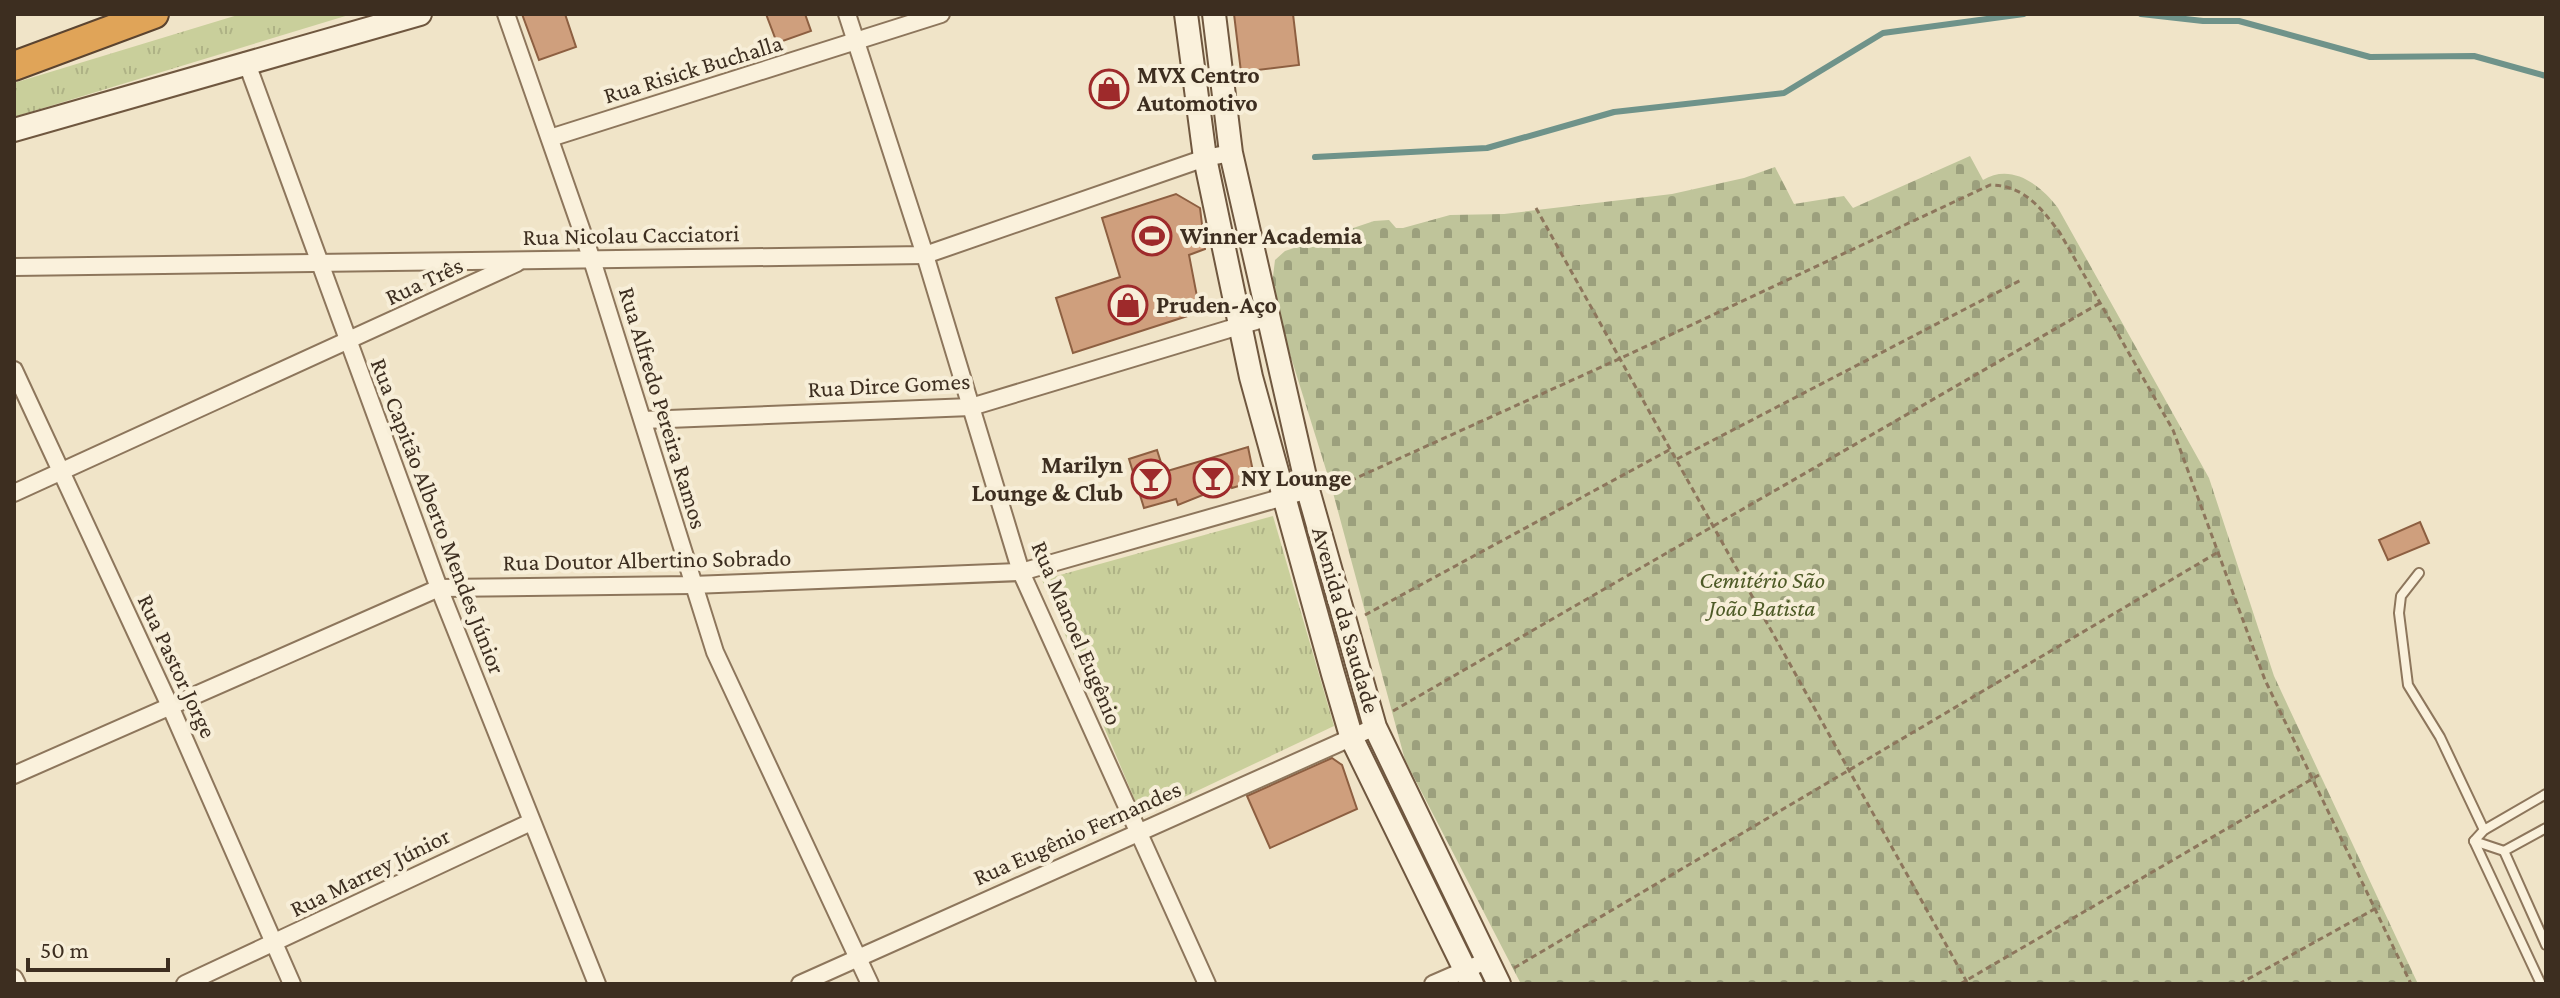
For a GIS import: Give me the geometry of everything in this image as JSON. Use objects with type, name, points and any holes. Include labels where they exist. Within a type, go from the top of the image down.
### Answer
[{"type":"highway","points":[[14,54],[143,14]]},
{"type":"highway","points":[[14,66],[154,14]]},
{"type":"street","points":[[14,130],[246,61],[420,14]]},
{"type":"street","name":"Rua Alfredo Pereira Ramos","points":[[506,14],[592,260],[715,652],[870,984]]},
{"type":"street","name":"Rua Manoel Eugênio","points":[[847,14],[925,255],[1021,572],[1207,984]]},
{"type":"street","name":"Rua Risick Buchalla","points":[[550,138],[941,14]]},
{"type":"street","points":[[1187,23],[1214,17]]},
{"type":"street","name":"Avenida da Saudade","points":[[1214,17],[1231,153],[1308,490],[1382,720],[1486,961],[1505,976]]},
{"type":"street","name":"Avenida da Saudade","points":[[1187,23],[1205,158],[1251,377],[1352,739],[1468,977]]},
{"type":"street","name":"Rua Capitão Alberto Mendes Júnior","points":[[246,61],[347,344],[439,588],[597,984]]},
{"type":"street","name":"Rua Nicolau Cacciatori","points":[[14,267],[925,255],[1205,158],[1231,153]]},
{"type":"street","name":"Rua Três","points":[[14,493],[347,344],[522,261]]},
{"type":"street","name":"Rua Dirce Gomes","points":[[643,420],[971,407],[1269,317]]},
{"type":"street","name":"Rua Pastor Jorge","points":[[14,370],[170,706],[292,984]]},
{"type":"street","name":"Rua Doutor Albertino Sobrado","points":[[14,775],[439,588],[692,585],[1021,572],[1308,490]]},
{"type":"street","name":"Rua Eugênio Fernandes","points":[[800,984],[1352,739],[1382,720]]},
{"type":"street","name":"Rua Marrey Júnior","points":[[185,984],[274,945],[531,822]]},
{"type":"street","points":[[1433,984],[1468,977],[1486,961]]},
{"type":"street","points":[[14,978],[17,984]]},
{"type":"lane","points":[[2419,573],[2401,596],[2399,613],[2408,685],[2440,737],[2484,830]]},
{"type":"lane","points":[[2474,841],[2484,830],[2546,794]]},
{"type":"lane","points":[[2474,841],[2504,851],[2546,828]]},
{"type":"lane","points":[[2474,841],[2541,984]]},
{"type":"lane","points":[[2504,851],[2546,945]]},
{"type":"path","points":[[1332,489],[1990,185],[2005,185],[2020,191],[2040,207],[2060,233],[2173,430],[2265,680],[2411,984]]},
{"type":"path","points":[[1536,208],[1967,982]]},
{"type":"path","points":[[1677,459],[2021,280]]},
{"type":"path","points":[[1382,720],[2100,303]]},
{"type":"path","points":[[1365,615],[1672,449]]},
{"type":"path","points":[[1505,976],[2220,551]]},
{"type":"path","points":[[1960,984],[2319,775]]},
{"type":"path","points":[[2239,984],[2380,906]]},
{"type":"green space","points":[[241,14],[352,14],[14,117],[14,83]]},
{"type":"green space","name":"Cemitério São João Batista","points":[[1970,156],[1983,180],[1994,175],[2014,175],[2034,184],[2058,208],[2209,478],[2274,676],[2418,984],[1521,984],[1405,760],[1332,489],[1271,293],[1275,260],[1285,251],[1374,221],[1389,220],[1396,228],[1403,228],[1450,215],[1504,214],[1672,194],[1744,178],[1775,167],[1794,204],[1844,196],[1853,208]]},
{"type":"green space","points":[[1273,516],[1334,726],[1142,817],[1042,580]]},
{"type":"building","points":[[522,14],[565,14],[576,47],[539,60]]},
{"type":"building","points":[[766,14],[805,14],[811,31],[777,43]]},
{"type":"building","points":[[1234,14],[1293,14],[1299,65],[1241,72]]},
{"type":"building","points":[[1176,194],[1200,208],[1205,249],[1189,255],[1200,312],[1073,353],[1056,298],[1120,277],[1102,218]]},
{"type":"building","name":"NY Lounge","points":[[1248,447],[1255,481],[1232,488],[1230,484],[1178,505],[1176,499],[1144,508],[1129,459],[1157,450],[1164,472]]},
{"type":"building","points":[[2420,522],[2429,543],[2388,560],[2379,540]]},
{"type":"building","points":[[1332,758],[1342,765],[1357,809],[1270,848],[1247,796]]},
{"type":"waterway","points":[[1315,157],[1487,148],[1614,112],[1784,93],[1883,33],[2024,14]]},
{"type":"waterway","points":[[2141,14],[2203,21],[2239,21],[2370,57],[2474,56],[2546,76]]},
{"type":"place","name":"MVX Centro Automotivo","points":[[1109,89]]},
{"type":"place","name":"Winner Academia","points":[[1152,236]]},
{"type":"place","name":"Pruden-Aço","points":[[1128,305]]},
{"type":"place","name":"NY Lounge","points":[[1213,478]]},
{"type":"place","name":"Marilyn Lounge & Club","points":[[1151,479]]}]
